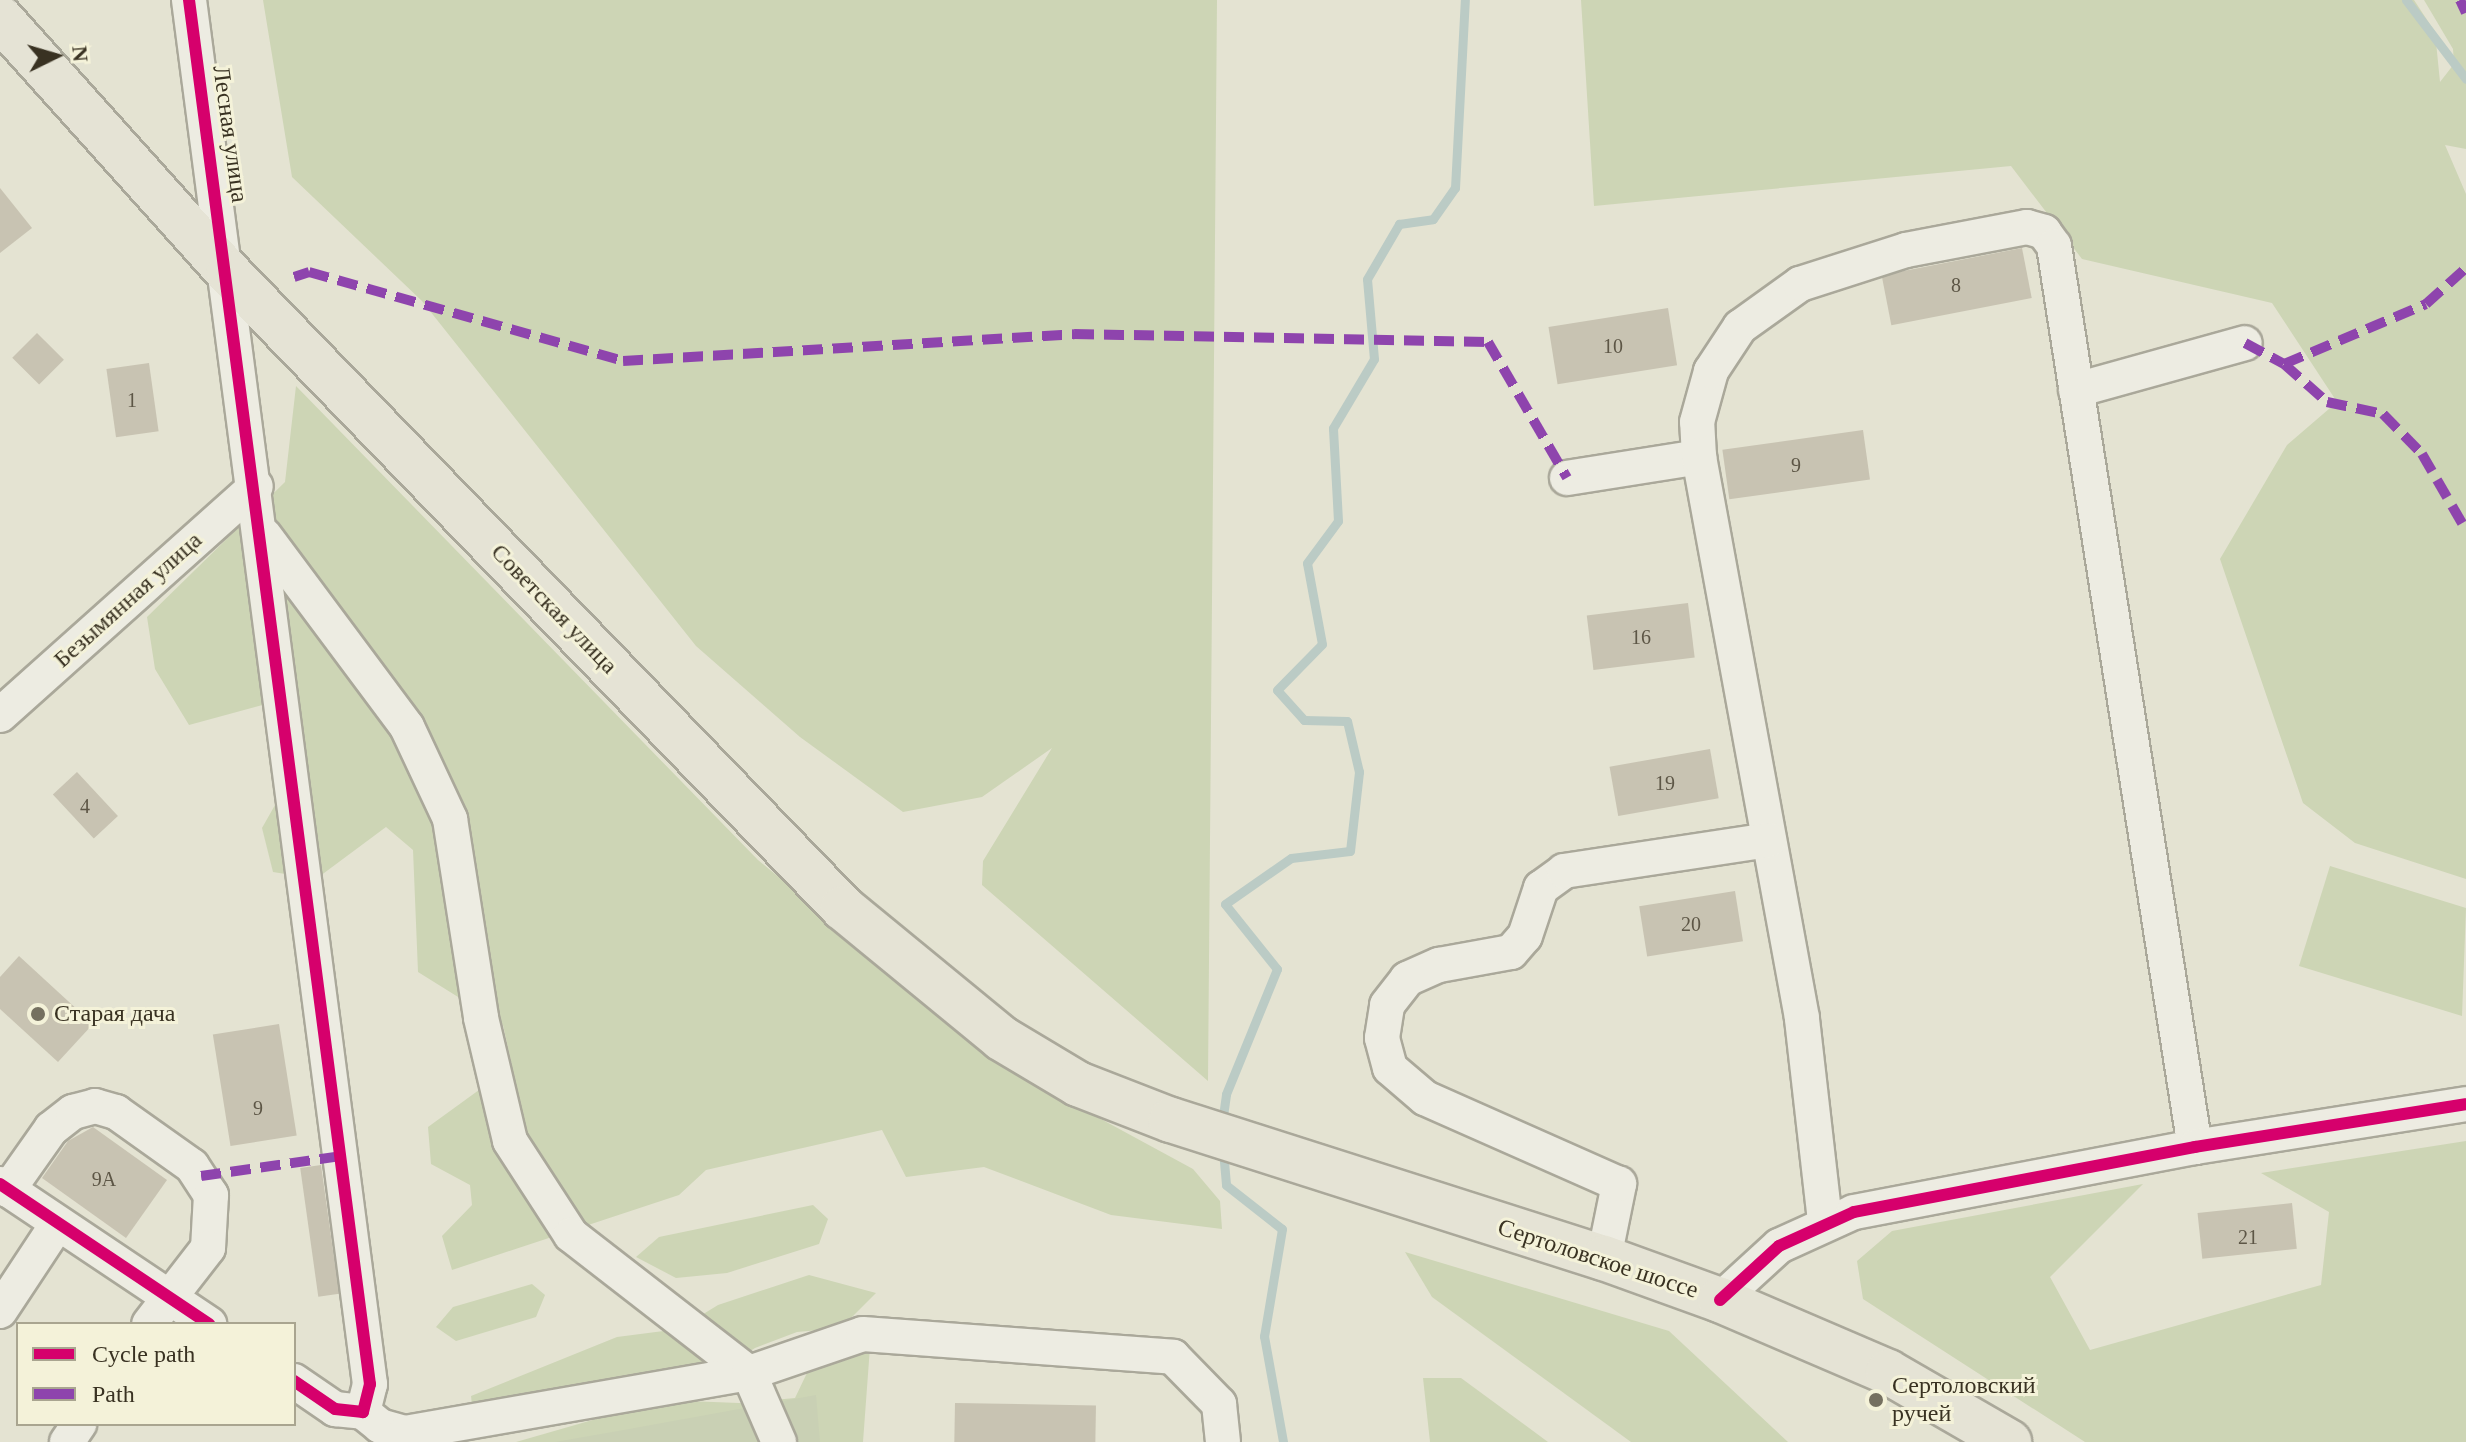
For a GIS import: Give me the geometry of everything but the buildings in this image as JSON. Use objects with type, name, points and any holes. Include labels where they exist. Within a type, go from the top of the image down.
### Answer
[{"type":"main road","name":"Советская улица","points":[[0,18],[229,273],[843,908],[1001,1038],[1078,1084],[1171,1120],[1301,1164]]},
{"type":"main road","name":"Сертоловское шоссе","points":[[1301,1164],[1604,1258],[1720,1300],[1888,1372],[2009,1442]]},
{"type":"street","name":"Лесная улица","points":[[189,0],[229,273],[370,1384],[363,1412]]},
{"type":"street","points":[[1825,1221],[1802,1018],[1699,457],[1697,422],[1711,371],[1740,327],[1800,284],[1906,250],[2027,227],[2044,232],[2054,246],[2195,1147]]},
{"type":"street","points":[[2076,390],[2245,343]]},
{"type":"street","points":[[1567,478],[1699,457]]},
{"type":"street","name":"Безымянная улица","points":[[0,715],[256,486]]},
{"type":"street","points":[[262,531],[407,727],[450,819],[481,1018],[510,1141],[571,1235],[749,1373],[779,1442]]},
{"type":"street","points":[[1604,1258],[1619,1184],[1425,1098],[1390,1068],[1382,1038],[1387,1005],[1407,979],[1439,965],[1511,952],[1525,936],[1541,888],[1564,871],[1769,840]]},
{"type":"street","points":[[1720,1300],[1779,1246],[1825,1221],[1887,1204],[2195,1147],[2466,1104]]},
{"type":"street","points":[[160,1312],[208,1248],[211,1195],[192,1166],[116,1112],[95,1106],[73,1112],[51,1129],[4,1187],[58,1223],[160,1312],[201,1322]]},
{"type":"street","points":[[0,1311],[58,1223]]},
{"type":"street","points":[[296,1382],[335,1409],[363,1412],[380,1426],[405,1433],[749,1373],[863,1334],[1173,1357],[1219,1404],[1223,1442]]},
{"type":"green space","points":[[263,0],[1217,0],[1208,1081],[982,885],[983,861],[1052,748],[982,797],[903,812],[800,737],[696,646],[422,301],[292,177]]},
{"type":"green space","points":[[1581,0],[2414,0],[2435,32],[2440,82],[2454,64],[2453,49],[2424,0],[2466,0],[2466,149],[2445,145],[2466,194],[2466,879],[2355,843],[2303,803],[2220,559],[2287,445],[2337,402],[2272,303],[2082,259],[2011,166],[1594,206]]},
{"type":"green space","points":[[296,386],[758,860],[1018,1074],[1193,1169],[1220,1201],[1222,1229],[1111,1215],[984,1167],[906,1177],[882,1130],[706,1170],[679,1195],[452,1270],[442,1236],[472,1205],[470,1185],[431,1164],[428,1127],[512,1066],[503,1025],[418,972],[413,850],[386,827],[316,879],[273,872],[262,828],[300,761],[270,703],[189,725],[155,669],[147,617],[285,482]]},
{"type":"green space","points":[[2330,866],[2466,908],[2462,1016],[2299,966]]},
{"type":"green space","points":[[2466,1141],[2466,1442],[2085,1442],[1863,1299],[1857,1261],[1892,1231],[2143,1184],[2050,1277],[2090,1350],[2321,1285],[2329,1212],[2261,1173]]},
{"type":"green space","points":[[813,1205],[828,1219],[819,1244],[727,1273],[676,1278],[636,1257],[659,1237]]},
{"type":"green space","points":[[1405,1252],[1669,1331],[1788,1442],[1631,1442],[1432,1297]]},
{"type":"green space","points":[[809,1275],[876,1293],[841,1328],[797,1332],[755,1348],[707,1379],[473,1414],[471,1396],[617,1337],[679,1329],[718,1305]]},
{"type":"green space","points":[[532,1284],[545,1295],[536,1317],[456,1341],[436,1327],[453,1307]]},
{"type":"green space","points":[[870,1347],[863,1442],[516,1442],[662,1400],[739,1403],[795,1398],[817,1352]]},
{"type":"green space","points":[[1423,1378],[1461,1378],[1548,1442],[1430,1442]]},
{"type":"green space","points":[[816,1395],[820,1442],[555,1442],[618,1431]]},
{"type":"waterway","name":"Сертоловский ручей","points":[[1222,1123],[1226,1094],[1277,969],[1225,904],[1291,858],[1350,851],[1359,772],[1347,721],[1304,720],[1277,690],[1322,644],[1307,563],[1338,521],[1333,428],[1374,359],[1367,279],[1399,224],[1433,219],[1455,188],[1465,0]]},
{"type":"waterway","points":[[2406,0],[2466,79]]},
{"type":"waterway","name":"Сертоловский ручей","points":[[1223,1150],[1226,1185],[1282,1229],[1264,1336],[1283,1442]]},
{"type":"marked path","points":[[2460,0],[2466,13]]},
{"type":"marked path","points":[[2245,343],[2284,364],[2426,304],[2466,268]]},
{"type":"marked path","points":[[294,277],[309,272],[623,361],[1074,334],[1488,342],[1567,478]]},
{"type":"marked path","points":[[2284,364],[2327,402],[2383,414],[2422,454],[2466,530]]},
{"type":"marked path","points":[[201,1176],[341,1156]]},
{"type":"cycle path","points":[[189,0],[370,1384],[363,1412],[335,1409],[296,1382]]},
{"type":"cycle path","points":[[1720,1300],[1779,1246],[1854,1212],[2195,1147],[2466,1104]]},
{"type":"cycle path","points":[[0,1184],[206,1322]]},
{"type":"place","name":"Старая дача","points":[[38,1014]]},
{"type":"place","name":"Сертоловский ручей","points":[[1876,1400]]}]
